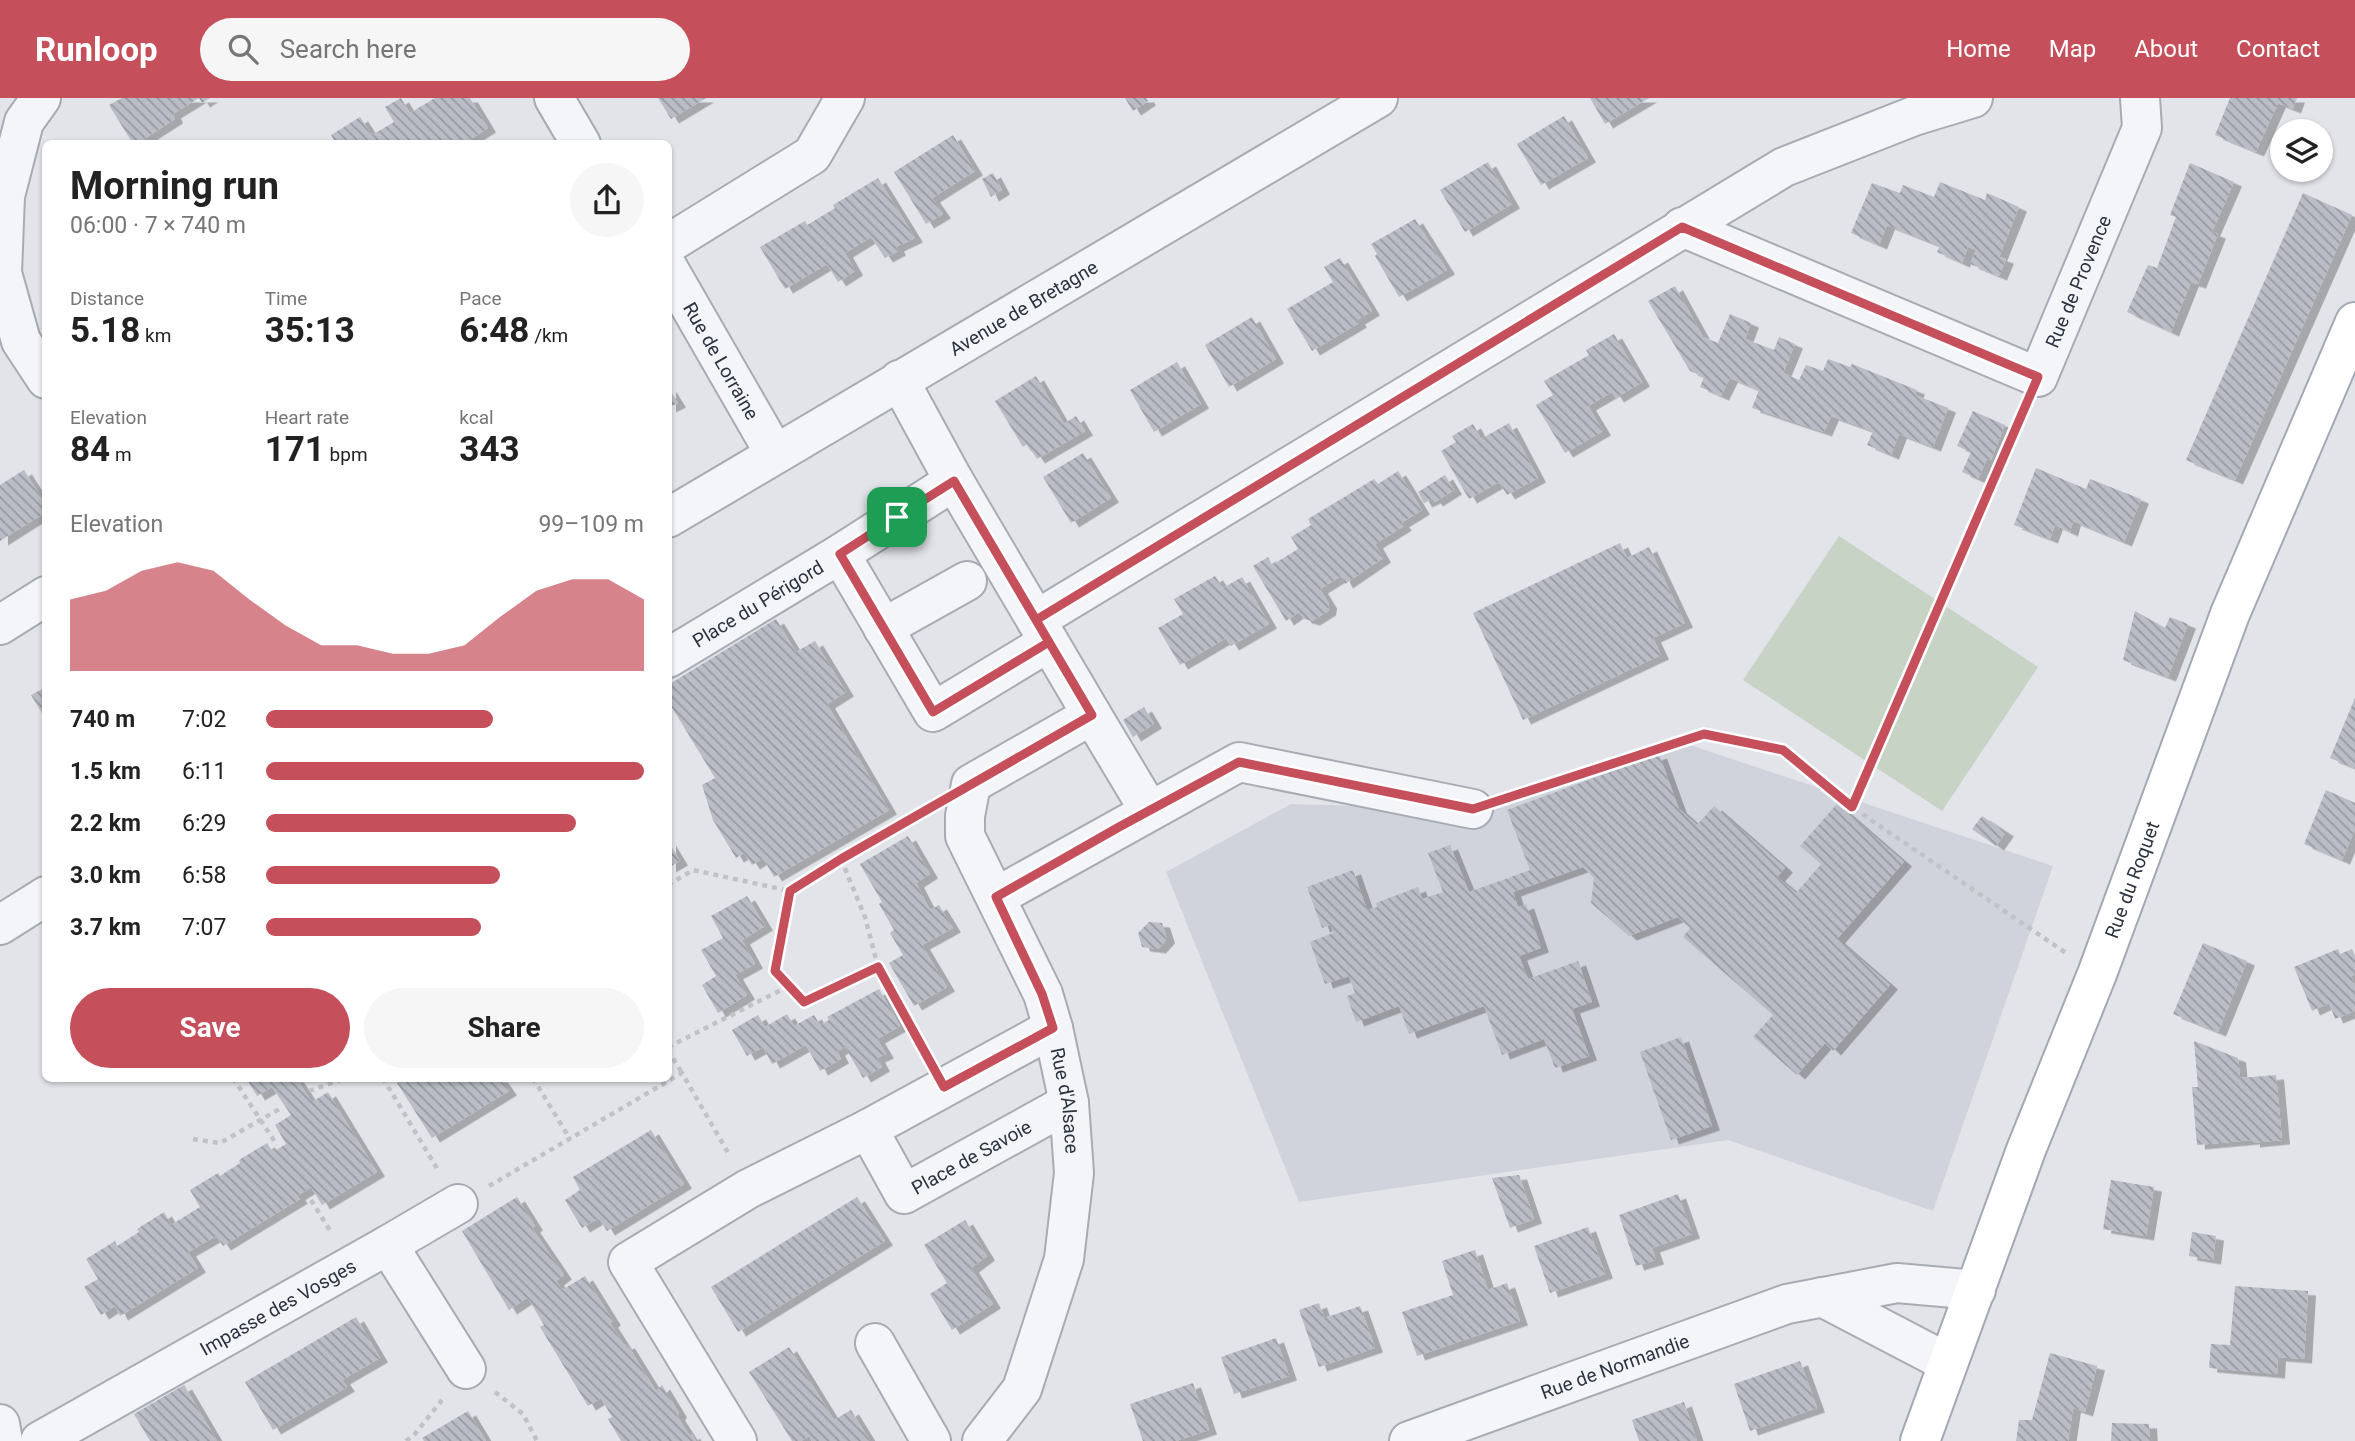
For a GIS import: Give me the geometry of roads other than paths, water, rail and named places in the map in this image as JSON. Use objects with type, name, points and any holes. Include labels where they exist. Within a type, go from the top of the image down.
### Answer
[{"type":"main road","name":"Rue du Roquet","points":[[1920,1441],[2026,1150],[2097,974],[2230,614],[2355,322]]},
{"type":"street","points":[[41,98],[24,121],[5,196],[2,273],[21,341],[42,373]]},
{"type":"street","points":[[554,98],[579,140]]},
{"type":"street","points":[[672,242],[812,155],[845,98]]},
{"type":"street","name":"Avenue de Bretagne","points":[[672,516],[1378,98]]},
{"type":"street","points":[[840,554],[933,712],[1043,631],[1682,227],[1784,167],[1914,116],[1973,98]]},
{"type":"street","name":"Rue de Provence","points":[[1682,227],[2038,377],[2142,128],[2140,98]]},
{"type":"street","name":"Rue de Lorraine","points":[[672,275],[775,454]]},
{"type":"street","points":[[899,380],[954,481],[1149,810]]},
{"type":"street","name":"Place du Périgord","points":[[672,656],[954,481]]},
{"type":"street","points":[[883,628],[967,581]]},
{"type":"street","points":[[0,625],[42,599]]},
{"type":"street","name":"Rue d'Alsace","points":[[982,1441],[1022,1389],[1064,1259],[1074,1173],[1069,1103],[1053,1028],[1042,994],[965,836],[965,816],[971,784],[1092,715]]},
{"type":"street","points":[[996,897],[1239,762],[1473,809]]},
{"type":"street","points":[[0,925],[42,899]]},
{"type":"street","points":[[737,1441],[628,1262],[748,1189],[868,1129],[1053,1028]]},
{"type":"street","name":"Place de Savoie","points":[[868,1129],[904,1194],[1069,1103]]},
{"type":"street","name":"Impasse des Vosges","points":[[40,1441],[91,1429],[458,1204]]},
{"type":"street","points":[[388,1245],[466,1369]]},
{"type":"street","name":"Rue de Normandie","points":[[1409,1441],[1787,1304],[1897,1283],[1976,1290]]},
{"type":"street","points":[[1822,1297],[1948,1363]]},
{"type":"street","points":[[875,1343],[931,1441]]},
{"type":"street","points":[[0,1424],[3,1441]]}]
